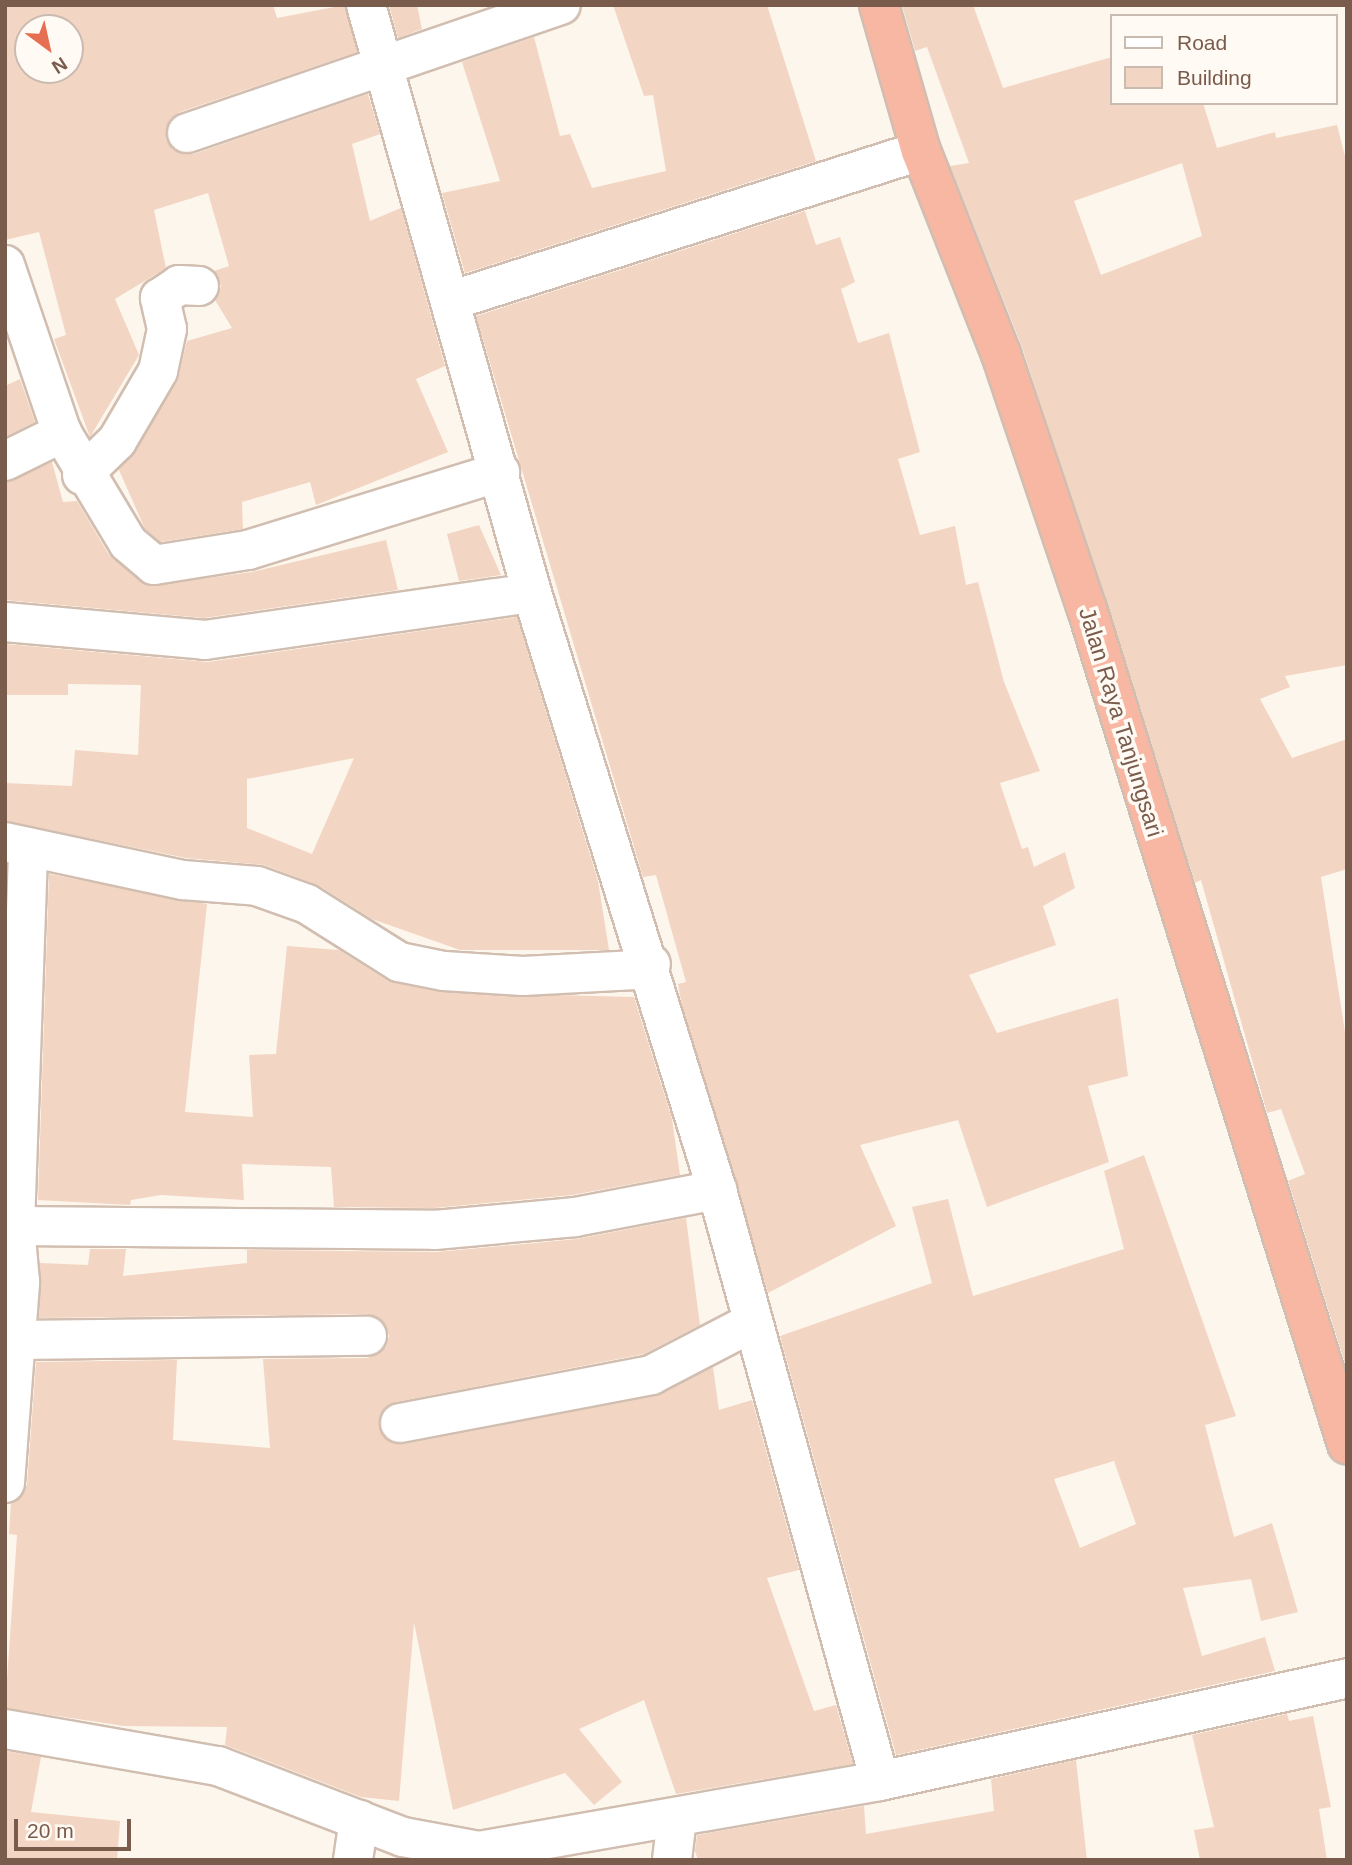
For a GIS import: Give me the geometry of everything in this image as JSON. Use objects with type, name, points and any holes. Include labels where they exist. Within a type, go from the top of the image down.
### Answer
[{"type":"highway","name":"Jalan Raya Tanjungsari","points":[[879,5],[921,152],[1001,354],[1087,609],[1347,1444]]},
{"type":"street","points":[[366,5],[532,593],[652,964],[880,1781]]},
{"type":"street","points":[[187,132],[382,63],[561,5]]},
{"type":"street","points":[[450,301],[921,152]]},
{"type":"street","points":[[5,265],[62,433],[82,475],[128,543],[154,565],[248,550],[500,472]]},
{"type":"street","points":[[82,475],[117,441],[158,371],[167,330],[160,298],[179,285],[199,286]]},
{"type":"street","points":[[5,461],[62,433]]},
{"type":"street","points":[[5,622],[205,640],[532,593]]},
{"type":"street","points":[[5,1483],[8,1410],[17,1340],[13,1281],[17,845],[183,880],[257,886],[307,904],[399,962],[444,971],[523,976],[636,970],[652,964]]},
{"type":"street","points":[[15,1226],[435,1230],[575,1217],[717,1190]]},
{"type":"street","points":[[400,1423],[651,1375],[751,1323]]},
{"type":"street","points":[[17,1340],[367,1336]]},
{"type":"street","points":[[5,1729],[218,1766],[425,1843],[479,1851],[880,1781],[1347,1678]]},
{"type":"street","points":[[671,1860],[677,1818]]},
{"type":"street","points":[[353,1860],[359,1819]]},
{"type":"building","points":[[5,5],[273,5],[277,18],[345,5],[357,52],[180,112],[170,119],[166,139],[173,150],[194,154],[368,94],[380,134],[352,144],[370,221],[401,208],[445,366],[416,379],[448,452],[316,505],[310,482],[242,502],[243,529],[160,542],[145,529],[119,470],[177,382],[187,341],[232,328],[215,300],[221,286],[214,271],[229,266],[208,193],[154,210],[166,268],[115,299],[139,355],[90,437],[54,339],[66,335],[39,232],[5,240]]},
{"type":"building","points":[[389,5],[417,5],[422,29],[398,38]]},
{"type":"building","points":[[613,5],[767,5],[816,161],[465,273],[442,193],[500,181],[462,62],[534,37],[560,136],[570,134],[592,188],[666,171],[653,95],[644,96]]},
{"type":"building","points":[[902,5],[973,5],[1003,88],[1110,58],[1110,105],[1204,105],[1217,148],[1275,132],[1276,138],[1337,125],[1347,164],[1347,665],[1285,676],[1290,687],[1260,699],[1292,758],[1347,739],[1347,869],[1321,877],[1347,1045],[1347,1370],[1288,1181],[1305,1174],[1281,1109],[1267,1113],[1201,880],[1195,883],[1022,347],[950,166],[969,163],[927,47],[915,51]],"holes":[[[1182,163],[1202,236],[1101,275],[1074,201]]]},
{"type":"building","points":[[805,211],[816,245],[840,237],[855,282],[841,289],[858,343],[889,333],[920,452],[898,459],[920,535],[955,526],[966,585],[978,582],[1004,682],[1040,771],[1000,783],[1022,849],[1028,847],[1034,867],[1065,852],[1075,888],[1043,906],[1056,945],[969,975],[997,1033],[1118,998],[1128,1076],[1088,1086],[1109,1162],[987,1207],[958,1120],[860,1145],[896,1226],[768,1293],[681,1001],[678,984],[686,982],[656,875],[643,877],[476,316]]},
{"type":"building","points":[[20,379],[35,422],[5,437],[5,386]]},
{"type":"building","points":[[52,462],[63,502],[77,501],[109,555],[148,586],[252,572],[386,540],[398,590],[204,618],[5,600],[5,483]]},
{"type":"building","points":[[479,525],[501,575],[459,581],[447,534]]},
{"type":"building","points":[[517,617],[598,881],[609,950],[460,950],[372,919],[318,885],[264,865],[186,858],[5,821],[5,783],[72,786],[75,750],[138,755],[141,685],[68,684],[68,695],[5,695],[5,644],[208,662]],"holes":[[[354,758],[312,854],[247,828],[247,779]]]},
{"type":"building","points":[[49,874],[207,904],[185,1112],[253,1117],[249,1055],[276,1054],[287,946],[339,950],[388,981],[440,992],[634,997],[672,1119],[680,1175],[572,1195],[434,1208],[334,1207],[331,1167],[242,1164],[244,1200],[161,1195],[131,1200],[130,1205],[38,1200]]},
{"type":"building","points":[[1144,1155],[1236,1416],[1205,1425],[1234,1537],[1272,1523],[1298,1612],[1261,1621],[1251,1579],[1183,1588],[1202,1656],[1265,1637],[1275,1671],[896,1755],[780,1336],[932,1283],[912,1207],[948,1199],[973,1296],[1124,1249],[1104,1171]],"holes":[[[1114,1461],[1136,1524],[1080,1548],[1054,1479]]]},
{"type":"building","points":[[686,1218],[700,1325],[644,1354],[396,1402],[380,1415],[379,1428],[392,1443],[404,1444],[655,1396],[713,1367],[719,1410],[752,1400],[799,1570],[767,1578],[814,1711],[836,1705],[853,1764],[676,1794],[644,1700],[579,1729],[622,1782],[594,1805],[565,1773],[453,1810],[414,1623],[399,1801],[361,1797],[225,1745],[227,1727],[124,1726],[5,1708],[17,1535],[9,1534],[11,1503],[27,1485],[36,1362],[177,1360],[173,1440],[270,1448],[263,1359],[368,1358],[386,1347],[389,1336],[385,1324],[367,1314],[39,1318],[40,1263],[88,1265],[90,1249],[126,1249],[123,1276],[247,1263],[247,1250],[437,1252],[577,1239]]},
{"type":"building","points":[[1287,1714],[1289,1721],[1313,1716],[1331,1807],[1319,1809],[1327,1860],[1200,1860],[1194,1830],[1214,1827],[1192,1735]]},
{"type":"building","points":[[5,1751],[41,1757],[31,1812],[120,1821],[117,1860],[5,1860]]},
{"type":"building","points":[[1076,1760],[1087,1860],[698,1860],[695,1851],[697,1835],[864,1806],[866,1834],[994,1811],[991,1779]]}]
